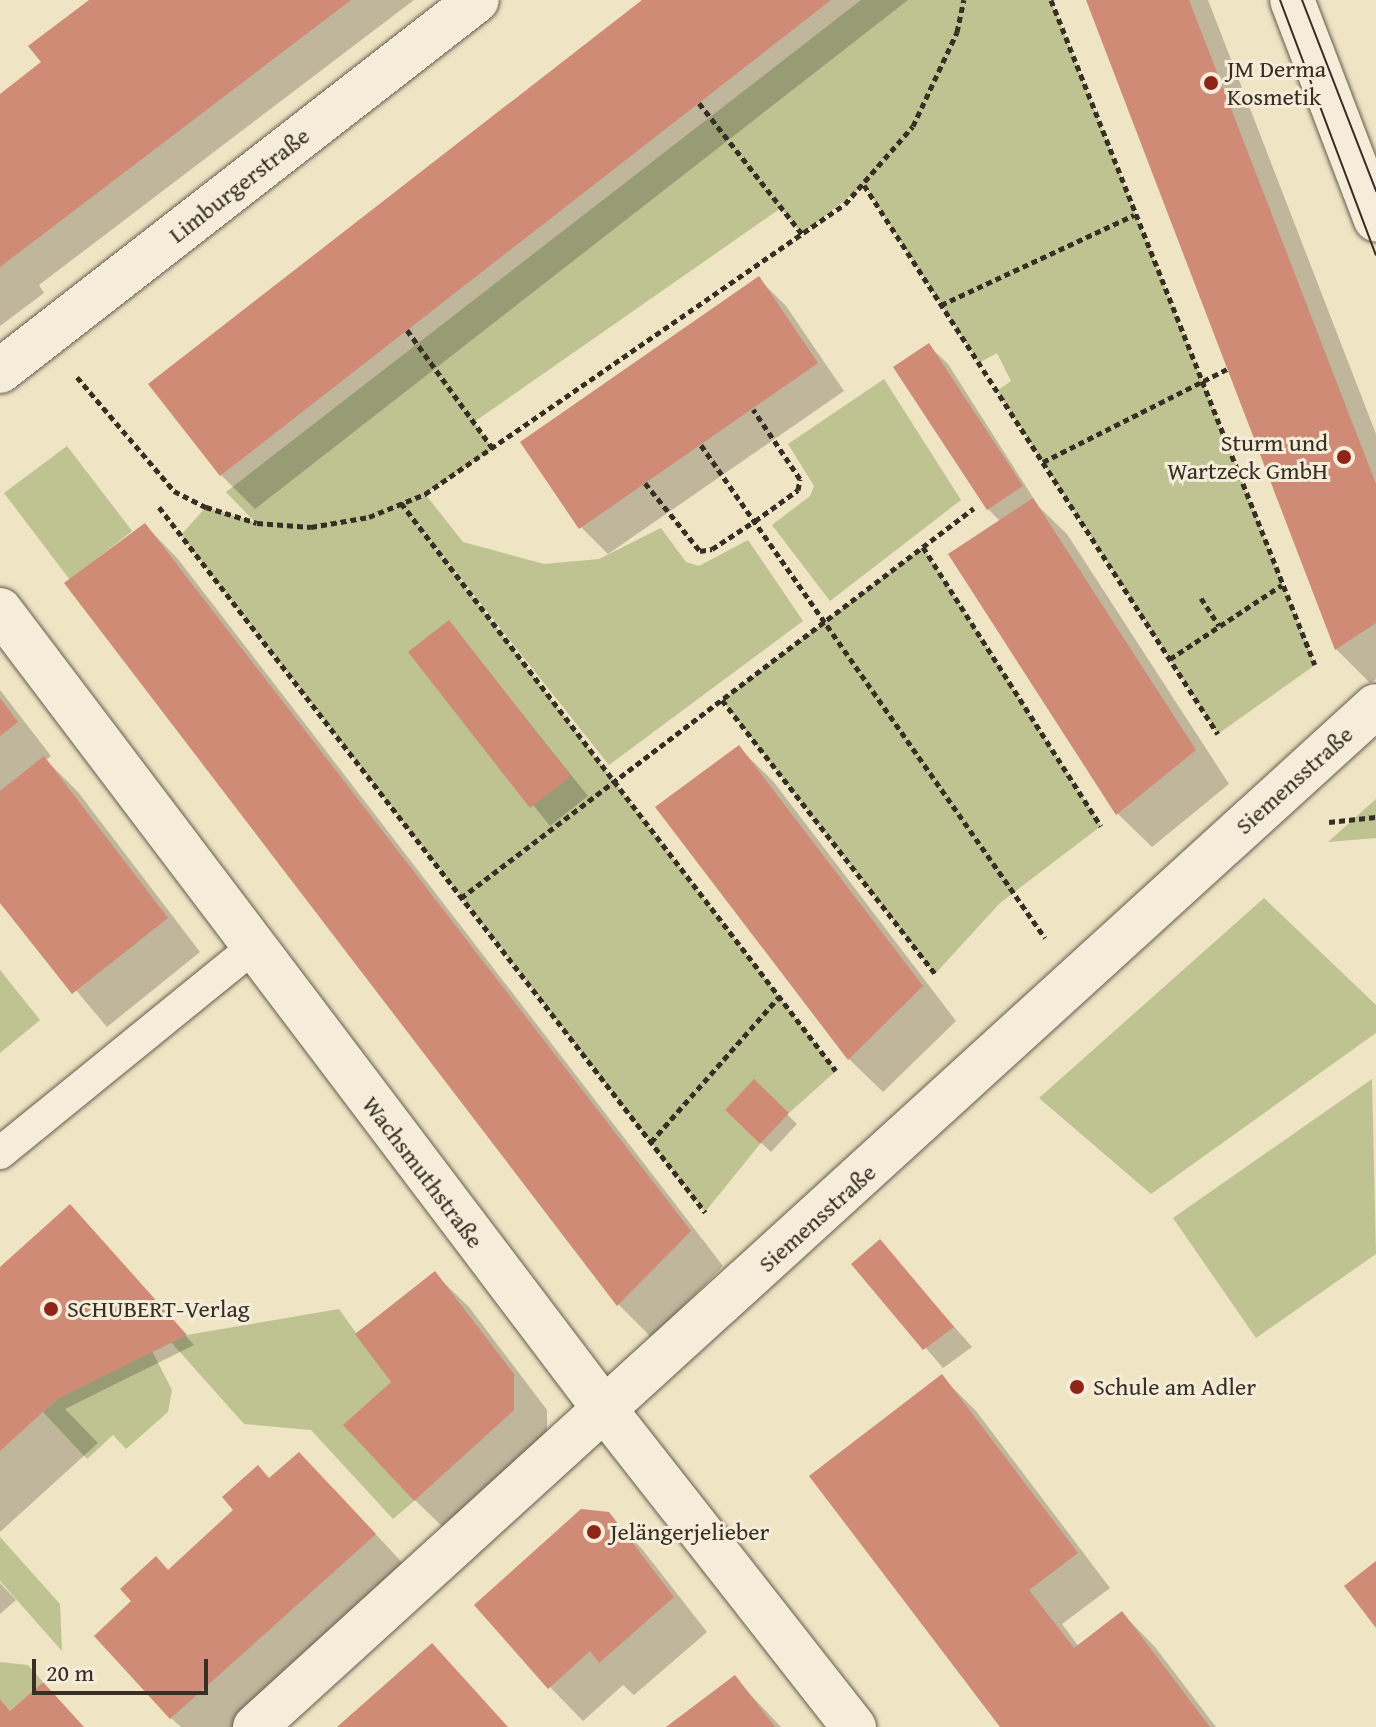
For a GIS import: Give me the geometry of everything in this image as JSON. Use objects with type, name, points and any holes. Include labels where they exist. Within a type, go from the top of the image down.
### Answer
[{"type":"street","name":"Limburgerstraße","points":[[0,371],[477,0]]},
{"type":"street","points":[[1292,0],[1376,220]]},
{"type":"street","name":"Wachsmuthstraße","points":[[0,610],[252,948],[606,1411],[854,1727]]},
{"type":"street","name":"Siemensstraße","points":[[255,1727],[606,1411],[1376,706]]},
{"type":"lane","points":[[0,1153],[252,948]]},
{"type":"path","points":[[43,337],[174,491],[206,507],[257,523],[311,527],[369,517],[425,494],[493,449],[802,234],[864,185],[920,115],[957,32],[964,0]]},
{"type":"path","points":[[1051,0],[1199,383],[1315,665]]},
{"type":"path","points":[[699,103],[802,234]]},
{"type":"path","points":[[864,185],[1218,734]]},
{"type":"path","points":[[941,305],[1134,215]]},
{"type":"path","points":[[407,330],[493,449]]},
{"type":"path","points":[[1043,462],[1227,369]]},
{"type":"path","points":[[645,483],[700,551],[755,521],[798,490],[800,479],[753,409]]},
{"type":"path","points":[[701,445],[1075,982]]},
{"type":"path","points":[[401,503],[836,1071]]},
{"type":"path","points":[[159,507],[705,1212]]},
{"type":"path","points":[[461,898],[974,508]]},
{"type":"path","points":[[923,547],[1101,826]]},
{"type":"path","points":[[1170,659],[1282,585]]},
{"type":"path","points":[[1201,598],[1219,626]]},
{"type":"path","points":[[722,700],[935,974]]},
{"type":"path","points":[[651,1142],[779,997]]},
{"type":"green space","points":[[861,0],[1051,0],[1315,665],[1218,734],[997,391],[1011,381],[997,353],[979,363],[864,185],[802,234],[781,208],[474,422],[493,449],[425,494],[463,542],[544,564],[599,559],[661,528],[686,562],[699,566],[748,540],[803,621],[609,765],[401,503],[836,1071],[789,1113],[754,1080],[725,1110],[760,1144],[705,1212],[181,535],[206,507],[255,522],[226,492]]},
{"type":"green space","points":[[884,379],[961,500],[830,601],[772,525],[810,496],[814,486],[788,444]]},
{"type":"green space","points":[[67,446],[132,531],[70,580],[4,493]]},
{"type":"green space","points":[[923,547],[1101,826],[1000,903],[935,974],[722,700]]},
{"type":"green space","points":[[1376,799],[1376,838],[1328,842]]},
{"type":"green space","points":[[1264,898],[1376,1005],[1376,1033],[1151,1194],[1039,1098]]},
{"type":"green space","points":[[0,970],[40,1020],[0,1053]]},
{"type":"green space","points":[[1372,1079],[1376,1254],[1256,1338],[1173,1218]]},
{"type":"green space","points":[[339,1309],[391,1382],[344,1425],[414,1501],[393,1519],[311,1430],[244,1424],[171,1342],[187,1335]]},
{"type":"green space","points":[[152,1351],[172,1390],[168,1412],[126,1449],[113,1435],[87,1459],[43,1412],[57,1399]]},
{"type":"green space","points":[[0,1537],[60,1604],[62,1651],[0,1581]]},
{"type":"green space","points":[[0,1662],[28,1665],[43,1682],[10,1711],[0,1699]]},
{"type":"building","points":[[89,0],[351,0],[0,267],[0,94],[41,62],[28,46]]},
{"type":"building","points":[[642,0],[831,0],[220,476],[148,384]]},
{"type":"building","points":[[1086,0],[1189,0],[1376,484],[1376,623],[1335,650]]},
{"type":"building","points":[[759,276],[818,363],[579,529],[520,442]]},
{"type":"building","points":[[929,343],[1023,486],[987,510],[893,367]]},
{"type":"building","points":[[1033,498],[1196,750],[1116,815],[948,554]]},
{"type":"building","points":[[145,523],[691,1231],[617,1306],[64,583]]},
{"type":"building","points":[[449,620],[571,776],[530,808],[408,652]]},
{"type":"building","points":[[0,698],[18,722],[0,736]]},
{"type":"building","points":[[739,745],[923,986],[848,1060],[655,807]]},
{"type":"building","points":[[44,756],[168,918],[72,994],[0,903],[0,791]]},
{"type":"building","points":[[754,1079],[789,1113],[760,1144],[725,1110]]},
{"type":"building","points":[[70,1204],[187,1335],[57,1399],[0,1451],[0,1267]]},
{"type":"building","points":[[880,1239],[954,1327],[923,1350],[851,1264]]},
{"type":"building","points":[[435,1271],[514,1374],[514,1410],[414,1501],[343,1425],[391,1382],[355,1334]]},
{"type":"building","points":[[942,1374],[1078,1553],[1029,1590],[1074,1648],[1122,1611],[1210,1727],[1000,1727],[809,1476]]},
{"type":"building","points":[[299,1452],[376,1534],[170,1719],[94,1636],[131,1601],[120,1589],[156,1556],[168,1570],[233,1510],[222,1497],[258,1465],[269,1478]]},
{"type":"building","points":[[581,1509],[609,1512],[674,1597],[599,1663],[590,1651],[548,1689],[474,1605]]},
{"type":"building","points":[[1376,1561],[1376,1628],[1344,1586]]},
{"type":"building","points":[[432,1643],[508,1727],[337,1727]]},
{"type":"building","points":[[735,1675],[775,1727],[666,1727]]},
{"type":"building","points":[[43,1682],[84,1727],[0,1727],[0,1699],[10,1711]]},
{"type":"tram line","points":[[1280,0],[1376,255]]},
{"type":"tram line","points":[[1302,0],[1376,191]]},
{"type":"place","name":"JM Derma Kosmetik","points":[[1211,83]]},
{"type":"place","name":"Sturm und Wartzeck GmbH","points":[[1344,457]]},
{"type":"place","name":"SCHUBERT-Verlag","points":[[51,1309]]},
{"type":"place","name":"Schule am Adler","points":[[1077,1387]]},
{"type":"place","name":"Jelängerjelieber","points":[[594,1532]]}]
